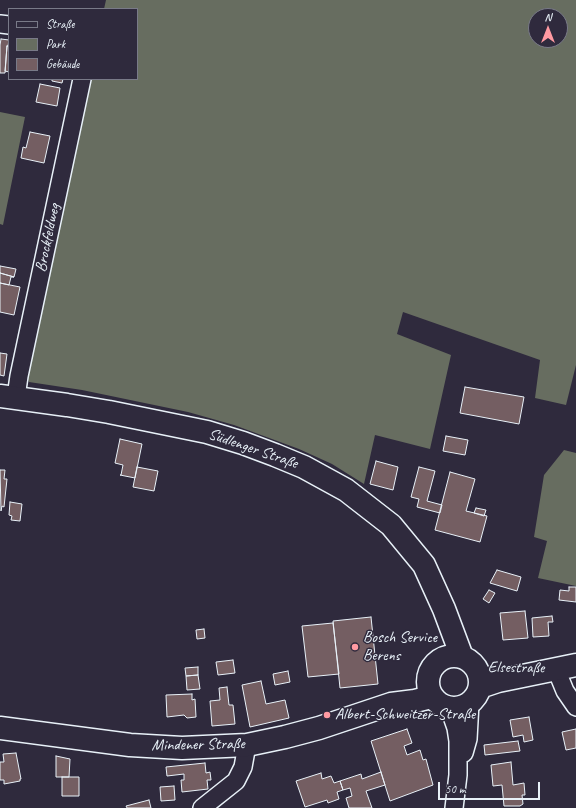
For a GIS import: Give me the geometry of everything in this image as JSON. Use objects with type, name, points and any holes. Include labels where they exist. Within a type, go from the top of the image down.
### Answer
[{"type":"main road","name":"Südlenger Straße","points":[[8,397],[109,412],[207,432],[243,443],[282,458],[317,474],[346,490],[391,524],[424,565],[444,609],[466,675]]},
{"type":"main road","name":"Mindener Straße","points":[[0,728],[130,745],[182,748],[247,745],[319,728],[391,704],[411,691],[430,687],[430,670],[435,663],[466,675]]},
{"type":"main road","name":"Elsestraße","points":[[449,708],[460,708],[466,675],[498,681],[566,667]]},
{"type":"main road","points":[[430,687],[439,704],[449,708]]},
{"type":"street","name":"Brockfeldweg","points":[[8,397],[20,368],[82,80]]},
{"type":"street","points":[[566,667],[565,691],[576,707]]},
{"type":"street","points":[[458,774],[468,739],[466,675]]},
{"type":"street","points":[[449,708],[456,728],[458,741],[458,774],[454,808]]},
{"type":"street","points":[[202,808],[236,781],[243,768],[247,745]]},
{"type":"green space","points":[[106,0],[576,0],[576,365],[566,405],[535,398],[540,360],[403,312],[397,334],[451,355],[430,449],[375,435],[364,484],[332,464],[299,449],[234,425],[188,412],[82,390],[29,382],[25,371],[89,80],[138,80],[138,8],[104,8]]},
{"type":"green space","points":[[0,112],[25,117],[3,225],[0,224]]},
{"type":"green space","points":[[564,450],[576,453],[576,586],[538,578],[547,541],[534,537],[544,475]]},
{"type":"building","points":[[1,39],[8,40],[5,73],[0,73]]},
{"type":"building","points":[[7,46],[8,46],[8,72],[5,71]]},
{"type":"building","points":[[52,80],[63,80],[62,83]]},
{"type":"building","points":[[40,84],[60,88],[57,106],[36,102]]},
{"type":"building","points":[[30,132],[50,136],[44,163],[21,158],[23,147],[26,148]]},
{"type":"building","points":[[0,266],[16,269],[14,277],[0,273]]},
{"type":"building","points":[[0,273],[14,277],[11,277],[9,285],[0,283]]},
{"type":"building","points":[[0,283],[20,287],[14,315],[0,312]]},
{"type":"building","points":[[0,353],[7,354],[4,376],[0,375]]},
{"type":"building","points":[[465,387],[524,397],[519,424],[460,413]]},
{"type":"building","points":[[446,436],[468,440],[465,455],[443,451]]},
{"type":"building","points":[[120,439],[142,444],[135,478],[120,475],[123,465],[115,463]]},
{"type":"building","points":[[376,461],[398,467],[393,490],[370,484]]},
{"type":"building","points":[[137,467],[158,471],[154,491],[133,487]]},
{"type":"building","points":[[419,467],[435,471],[427,501],[442,505],[440,513],[417,507],[419,499],[411,497]]},
{"type":"building","points":[[0,470],[5,470],[4,479],[7,479],[4,507],[2,506],[1,511]]},
{"type":"building","points":[[450,472],[475,479],[466,511],[487,516],[480,542],[435,530]]},
{"type":"building","points":[[10,502],[22,504],[20,521],[11,520],[12,516],[9,515]]},
{"type":"building","points":[[476,508],[486,510],[484,516],[474,513]]},
{"type":"building","points":[[497,570],[521,577],[517,591],[490,583]]},
{"type":"building","points":[[569,587],[576,587],[576,602],[559,600],[560,590],[569,591]]},
{"type":"building","points":[[489,590],[495,593],[489,603],[483,599]]},
{"type":"building","points":[[525,611],[528,638],[503,640],[500,613]]},
{"type":"building","points":[[552,616],[553,622],[548,622],[549,636],[533,637],[532,618]]},
{"type":"building","name":"Bosch Service Berens","points":[[371,617],[378,684],[340,688],[333,621]]},
{"type":"building","points":[[333,623],[339,674],[308,677],[302,626]]},
{"type":"building","points":[[204,629],[205,638],[197,639],[196,630]]},
{"type":"building","points":[[233,660],[235,673],[218,675],[216,662]]},
{"type":"building","points":[[198,667],[198,675],[186,676],[185,668]]},
{"type":"building","points":[[288,671],[290,682],[275,685],[273,674]]},
{"type":"building","points":[[198,675],[200,689],[187,690],[186,676]]},
{"type":"building","points":[[261,681],[266,704],[285,700],[289,718],[250,727],[242,685]]},
{"type":"building","points":[[227,687],[229,705],[233,705],[235,724],[212,726],[210,701],[220,700],[219,688]]},
{"type":"building","points":[[192,694],[192,700],[195,699],[196,717],[187,718],[184,715],[167,717],[166,695]]},
{"type":"building","points":[[529,717],[533,740],[524,742],[523,735],[513,737],[510,720]]},
{"type":"building","points":[[407,729],[412,743],[404,746],[407,755],[420,750],[423,760],[426,759],[433,785],[390,801],[371,741]]},
{"type":"building","points":[[576,729],[576,748],[566,750],[562,732]]},
{"type":"building","points":[[518,741],[520,751],[485,755],[484,745]]},
{"type":"building","points":[[16,753],[21,779],[20,781],[4,784],[4,780],[0,780],[0,762],[4,762],[3,754]]},
{"type":"building","points":[[56,756],[70,759],[69,777],[56,777]]},
{"type":"building","points":[[511,762],[513,785],[524,783],[525,795],[522,795],[523,804],[520,806],[504,806],[502,785],[493,786],[491,765]]},
{"type":"building","points":[[205,763],[206,773],[210,772],[211,780],[207,780],[208,789],[182,792],[181,780],[184,780],[184,774],[167,776],[166,767]]},
{"type":"building","points":[[381,772],[385,785],[366,791],[372,808],[349,808],[346,798],[352,796],[350,788],[343,790],[340,781],[361,774],[362,779]]},
{"type":"building","points":[[321,773],[322,779],[331,776],[334,783],[340,781],[343,790],[337,792],[339,799],[328,803],[327,800],[305,807],[296,781]]},
{"type":"building","points":[[62,777],[79,777],[79,796],[62,796]]},
{"type":"building","points":[[174,786],[175,800],[161,801],[160,787]]},
{"type":"building","points":[[149,800],[151,808],[127,808],[126,806]]},
{"type":"place","name":"Bosch Service Berens","points":[[355,647]]},
{"type":"place","name":"Albert-Schweitzer-Straße","points":[[327,715]]}]
